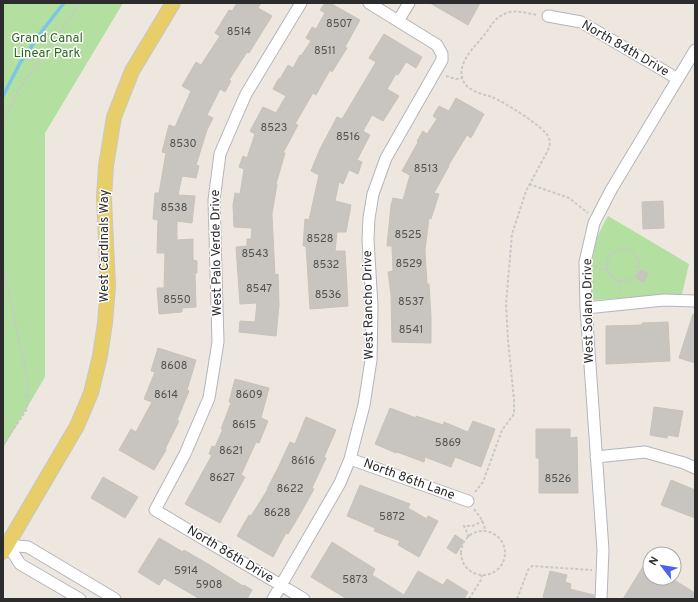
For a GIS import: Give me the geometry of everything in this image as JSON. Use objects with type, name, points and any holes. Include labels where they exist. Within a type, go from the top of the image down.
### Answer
[{"type":"main road","name":"West Cardinals Way","points":[[5,549],[76,426],[91,393],[100,356],[107,293],[107,241],[104,198],[106,166],[114,117],[132,71],[173,3]]},
{"type":"street","name":"West Palo Verde Drive","points":[[156,510],[185,454],[209,398],[218,342],[214,200],[220,154],[246,94],[301,3]]},
{"type":"street","points":[[369,3],[437,45],[441,60]]},
{"type":"street","points":[[398,21],[409,3]]},
{"type":"street","name":"North 84th Drive","points":[[548,16],[581,22],[678,79]]},
{"type":"street","name":"West Solano Drive","points":[[601,599],[603,550],[586,308],[586,266],[594,223],[610,190],[695,50]]},
{"type":"street","name":"West Rancho Drive","points":[[273,599],[340,483],[350,459],[364,405],[371,360],[372,306],[368,240],[369,218],[373,194],[386,158],[441,60]]},
{"type":"street","points":[[586,308],[664,300],[695,301]]},
{"type":"street","points":[[596,457],[645,452],[684,463],[695,468]]},
{"type":"street","name":"North 86th Lane","points":[[350,459],[468,501]]},
{"type":"street","name":"North 86th Drive","points":[[156,510],[304,599]]},
{"type":"street","points":[[5,549],[28,547],[115,599]]},
{"type":"street","points":[[5,549],[20,564],[80,599]]},
{"type":"path","points":[[3,126],[15,95],[81,3]]},
{"type":"path","points":[[485,532],[485,525],[483,521],[468,501],[483,482],[502,430],[514,414],[506,304],[510,246],[514,225],[529,184],[550,146],[549,136],[545,132],[504,103],[469,88],[462,78],[462,71],[468,54],[498,18],[514,11],[548,16]]},
{"type":"path","points":[[441,60],[448,69],[445,76],[456,79],[462,78]]},
{"type":"path","points":[[529,184],[569,198],[586,212],[597,217]]},
{"type":"path","points":[[609,272],[607,264],[612,252],[625,248],[633,252],[639,263],[636,274],[628,280],[617,279]]},
{"type":"path","points":[[586,266],[594,266],[609,272],[617,279],[621,290],[623,305]]},
{"type":"path","points":[[3,267],[28,382],[27,409],[3,445]]},
{"type":"path","points":[[469,537],[464,526],[472,526],[483,521]]},
{"type":"path","points":[[480,532],[485,532],[493,534],[503,543],[505,557],[502,564],[493,573],[482,575],[468,569],[462,557],[462,551],[464,544],[469,537],[480,532]]},
{"type":"path","points":[[517,599],[528,570],[532,566],[602,572]]},
{"type":"path","points":[[469,599],[481,580],[482,575]]},
{"type":"green space","name":"Grand Canal Linear Park","points":[[3,3],[123,3],[45,133],[45,377],[3,448]]},
{"type":"green space","points":[[608,216],[689,264],[682,294],[593,300],[592,277],[594,254],[597,238]]},
{"type":"building","points":[[237,3],[261,3],[258,8],[272,16],[249,53],[247,52],[229,80],[231,81],[225,92],[220,89],[207,115],[213,118],[207,130],[196,165],[199,166],[196,178],[182,176],[178,195],[195,196],[192,223],[177,221],[177,240],[193,239],[193,260],[197,261],[197,273],[195,273],[196,307],[182,308],[182,312],[159,314],[157,288],[164,288],[165,253],[157,253],[158,220],[153,219],[155,193],[159,193],[166,153],[162,152],[169,125],[175,127],[191,91],[182,86],[196,62],[201,65],[220,36],[215,33],[229,10],[232,11]]},
{"type":"building","points":[[325,3],[330,3],[360,20],[345,47],[347,48],[332,72],[330,70],[316,95],[313,93],[295,124],[298,125],[283,153],[285,153],[276,184],[272,214],[275,275],[278,274],[279,305],[276,336],[239,332],[240,321],[255,322],[257,303],[240,304],[236,247],[247,246],[247,239],[251,239],[252,228],[234,227],[233,205],[235,193],[240,194],[244,169],[239,167],[243,156],[247,158],[255,134],[250,131],[263,107],[276,113],[286,96],[273,89],[288,65],[293,68],[300,55],[301,56],[311,41],[306,38],[312,27],[316,29],[325,13],[320,10]]},
{"type":"building","points":[[430,3],[480,3],[468,25]]},
{"type":"building","points":[[384,34],[422,57],[416,68],[406,62],[398,75],[396,74],[387,89],[399,96],[383,121],[372,115],[363,131],[370,135],[357,160],[362,162],[358,174],[349,170],[343,184],[339,182],[335,201],[351,205],[346,232],[337,232],[335,251],[345,251],[348,306],[310,309],[306,246],[303,246],[305,219],[309,220],[319,175],[311,171],[320,149],[337,117],[342,119],[376,62],[369,58]]},
{"type":"building","points":[[456,98],[484,114],[471,138],[467,135],[434,193],[439,194],[431,219],[429,218],[425,250],[427,284],[429,284],[431,343],[392,342],[391,294],[388,272],[393,271],[392,246],[387,246],[391,205],[393,198],[403,200],[410,175],[402,171],[423,131],[427,134],[437,119],[433,116],[439,106],[449,111]]},
{"type":"building","points":[[663,201],[664,228],[643,229],[642,202]]},
{"type":"building","points":[[641,270],[648,274],[644,282],[636,278]]},
{"type":"building","points":[[693,314],[695,315],[695,363],[679,358]]},
{"type":"building","points":[[668,322],[670,361],[606,364],[606,326],[642,325],[642,323]]},
{"type":"building","points":[[158,348],[196,360],[187,390],[189,391],[177,420],[179,421],[165,449],[166,450],[154,470],[119,450],[131,429],[136,432],[152,402],[144,399],[155,372],[151,371]]},
{"type":"building","points":[[235,379],[269,388],[261,418],[268,421],[259,443],[256,442],[241,475],[245,477],[220,523],[185,504],[212,455],[209,454],[212,446],[215,447],[223,429],[221,429],[231,403],[229,402]]},
{"type":"building","points":[[654,407],[683,411],[678,437],[668,435],[667,438],[650,435]]},
{"type":"building","points":[[390,408],[416,418],[416,416],[443,425],[444,422],[468,432],[473,421],[495,429],[481,467],[455,457],[451,467],[425,457],[424,462],[397,452],[396,453],[375,444]]},
{"type":"building","points":[[306,417],[336,430],[324,457],[326,458],[312,488],[314,489],[288,534],[286,533],[273,557],[237,536],[249,515],[251,516],[268,489],[290,442],[295,444]]},
{"type":"building","points":[[536,429],[570,429],[570,438],[577,437],[578,493],[539,493],[539,458],[536,458]]},
{"type":"building","points":[[103,477],[138,497],[125,518],[91,498]]},
{"type":"building","points":[[671,480],[695,490],[695,518],[661,505]]},
{"type":"building","points":[[360,485],[410,504],[408,508],[427,519],[428,516],[438,521],[419,557],[398,545],[400,541],[374,531],[375,528],[347,516]]},
{"type":"building","points":[[455,535],[464,541],[456,554],[447,548]]},
{"type":"building","points":[[159,538],[183,552],[184,550],[252,590],[247,599],[200,599],[164,578],[159,585],[138,572]]},
{"type":"building","points":[[332,542],[375,569],[372,575],[404,595],[418,571],[443,585],[447,579],[468,592],[464,599],[347,599],[311,577]]},
{"type":"building","points":[[642,568],[642,586],[682,585],[695,593],[695,599],[623,599]]},
{"type":"building","points":[[550,571],[567,575],[565,582],[571,584],[570,589],[594,595],[594,599],[551,599],[543,597]]},
{"type":"waterway","points":[[3,96],[20,63],[64,3]]}]
